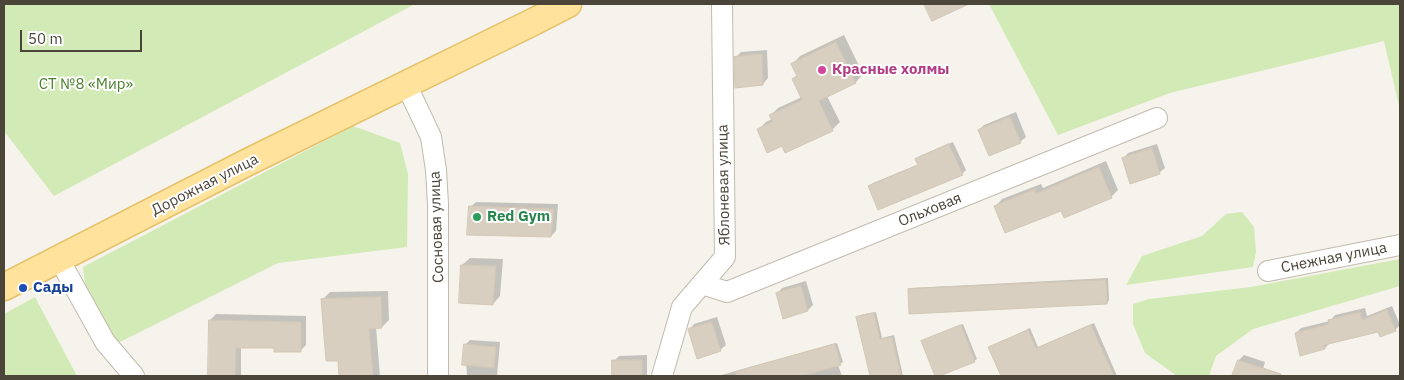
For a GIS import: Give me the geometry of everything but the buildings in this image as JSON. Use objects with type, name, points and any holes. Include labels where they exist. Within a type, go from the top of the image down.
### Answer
[{"type":"main road","name":"Дорожная улица","points":[[4,287],[250,161],[568,4]]},
{"type":"street","name":"Яблоневая улица","points":[[662,376],[682,307],[725,257],[722,4]]},
{"type":"street","name":"Сосновая улица","points":[[406,84],[431,137],[436,170],[438,204],[438,376]]},
{"type":"street","name":"Ольховая","points":[[702,284],[727,292],[1157,118]]},
{"type":"street","name":"Снежная улица","points":[[1268,271],[1400,245]]},
{"type":"street","points":[[59,259],[105,342],[134,376]]},
{"type":"green space","name":"СТ №8 «Мир»","points":[[4,4],[415,4],[54,196],[4,131]]},
{"type":"green space","points":[[989,4],[1400,4],[1400,110],[1384,41],[1170,93],[1058,135]]},
{"type":"green space","points":[[353,126],[400,143],[408,174],[407,247],[278,263],[112,346],[89,316],[83,267]]},
{"type":"green space","points":[[1242,212],[1254,227],[1256,252],[1253,267],[1126,285],[1142,256],[1202,236],[1226,214]]},
{"type":"green space","points":[[1400,259],[1400,286],[1253,329],[1216,356],[1209,376],[1177,376],[1145,353],[1133,324],[1133,304],[1149,299],[1251,287]]},
{"type":"green space","points":[[35,297],[77,376],[4,376],[4,314]]},
{"type":"place","name":"Красные холмы","points":[[822,70]]},
{"type":"place","name":"Red Gym","points":[[477,217]]},
{"type":"place","name":"Сады","points":[[23,288]]}]
